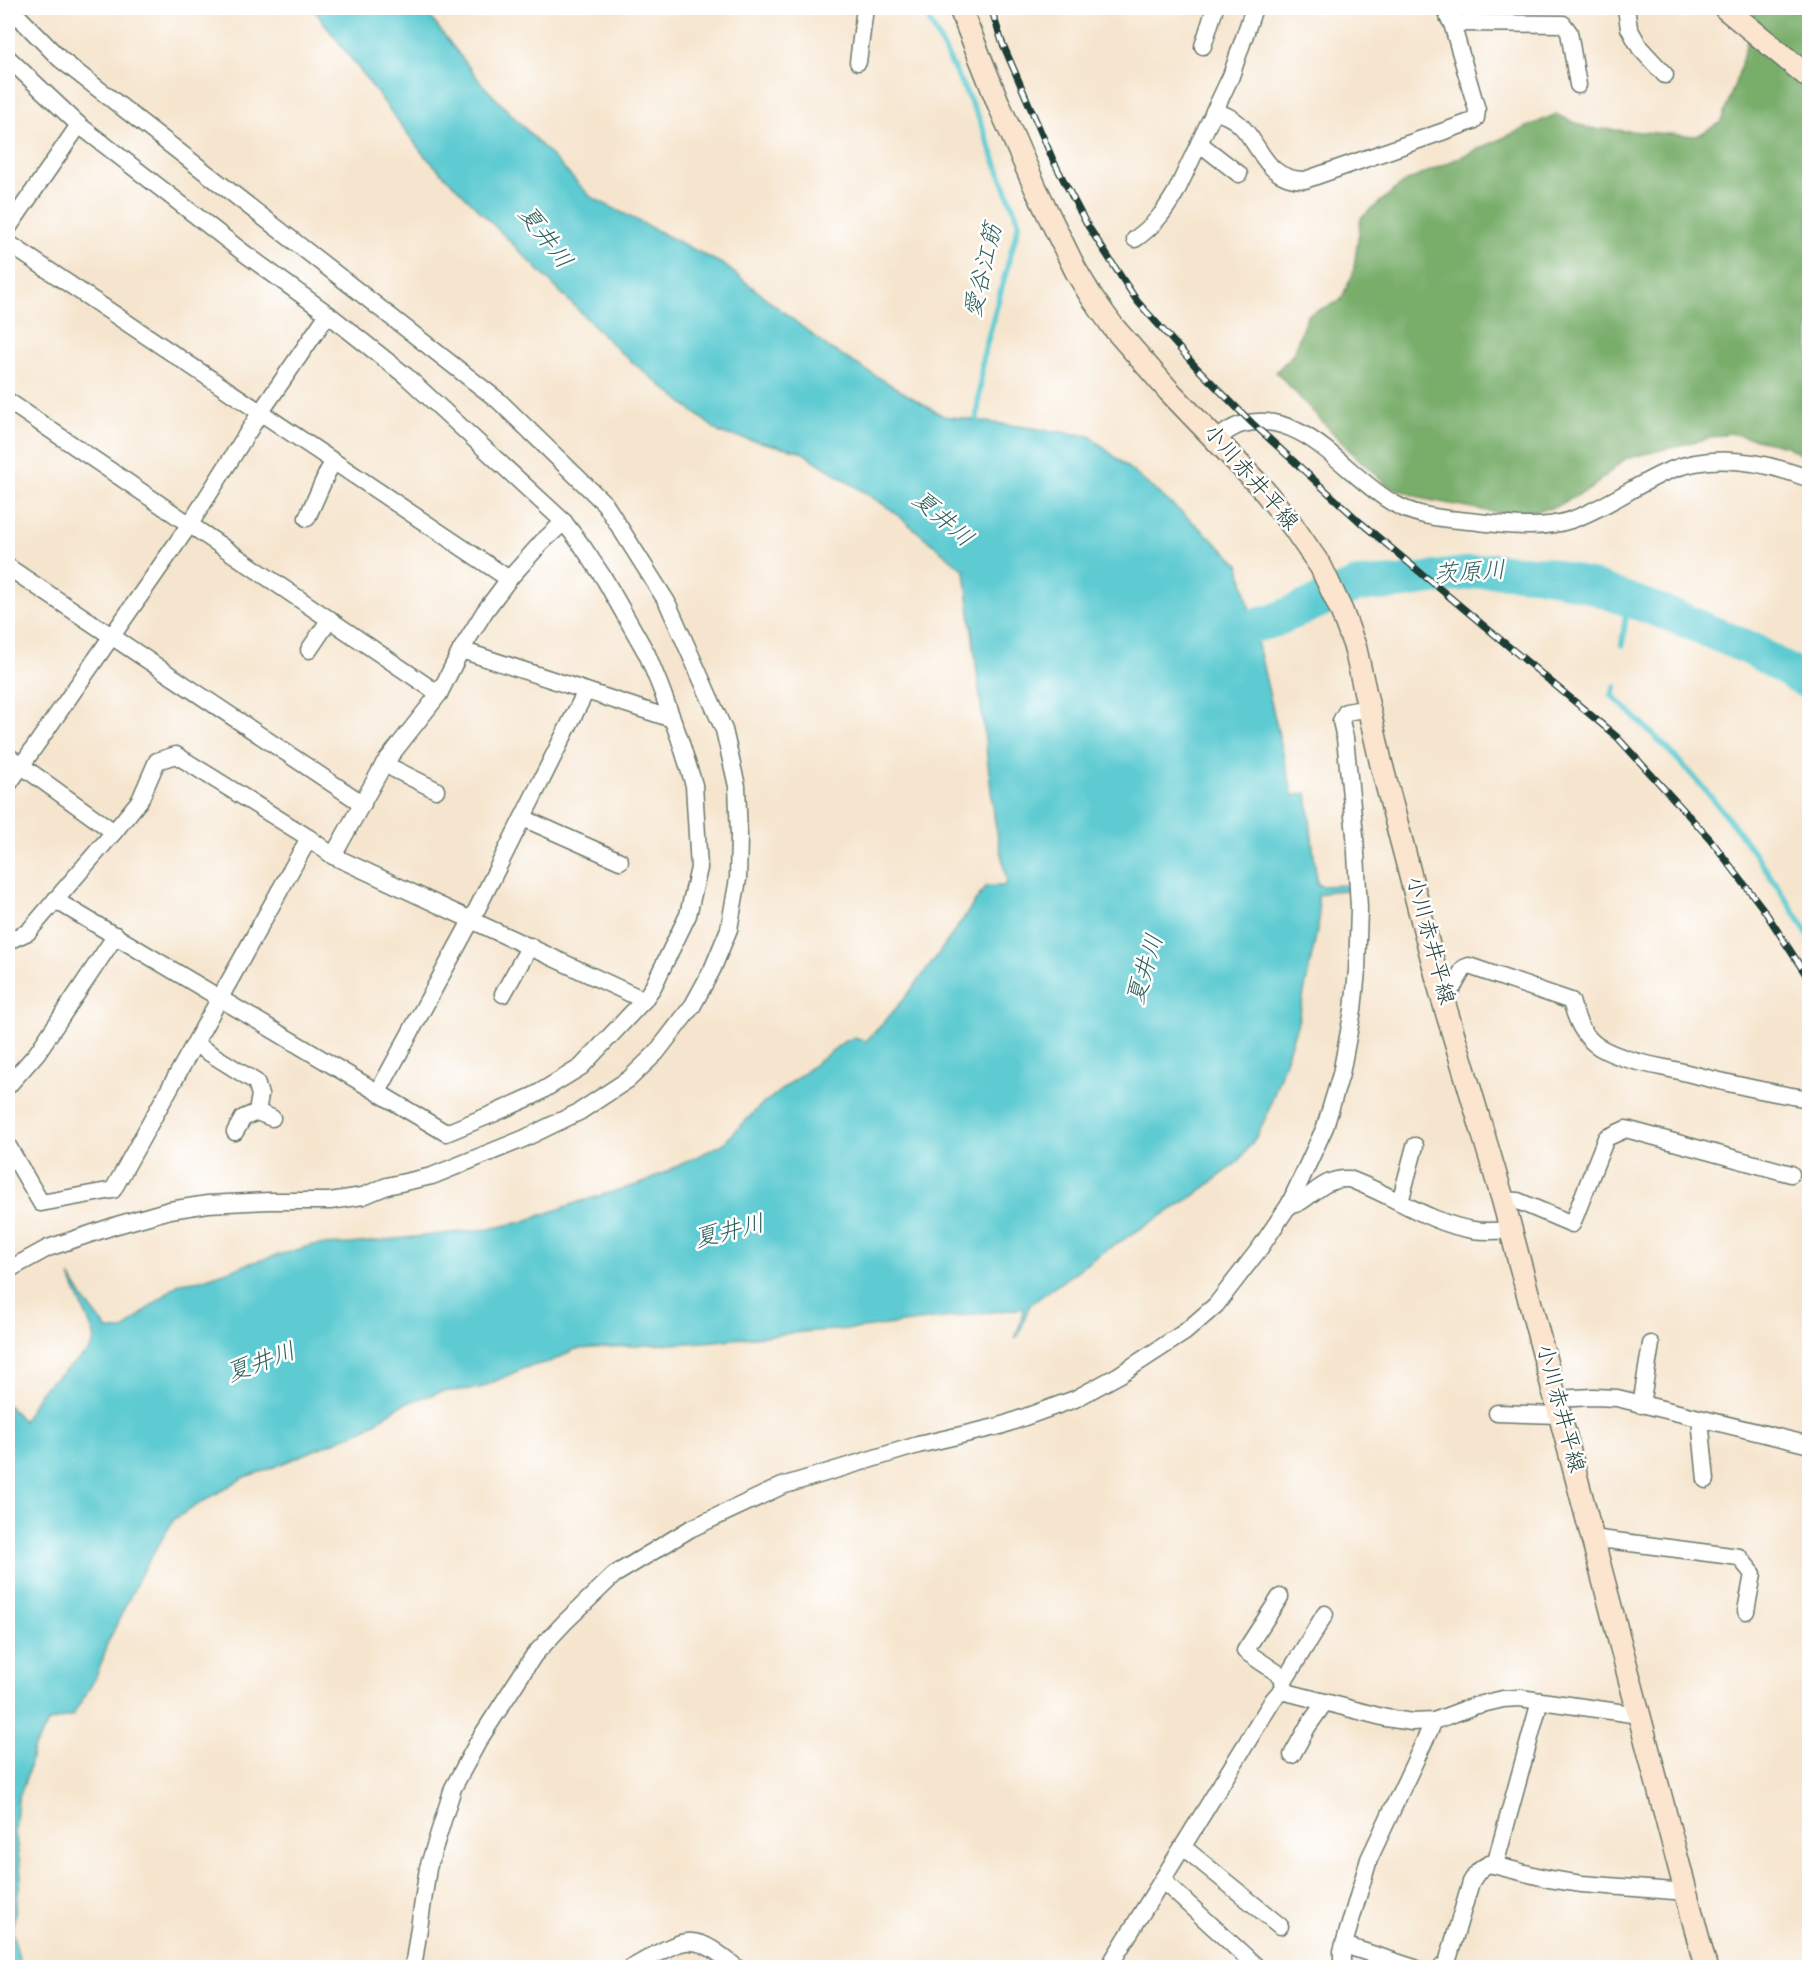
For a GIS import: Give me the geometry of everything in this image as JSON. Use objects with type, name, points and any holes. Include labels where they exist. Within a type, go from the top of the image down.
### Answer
[{"type":"main road","name":"小川赤井平線","points":[[960,8],[1024,161],[1076,271],[1114,327],[1169,391],[1261,487],[1292,525],[1321,567],[1342,612],[1355,647],[1381,763],[1442,993],[1503,1200],[1707,1968]]},
{"type":"main road","points":[[1725,8],[1809,78]]},
{"type":"street","points":[[8,1270],[48,1248],[170,1210],[208,1204],[330,1201],[363,1196],[387,1186],[432,1176],[523,1139],[579,1112],[628,1079],[656,1053],[693,1005],[712,970],[729,929],[738,879],[739,836],[737,786],[724,730],[667,603],[605,504],[499,401],[60,59],[10,8]]},
{"type":"street","points":[[858,63],[865,8]]},
{"type":"street","points":[[1203,46],[1215,8]]},
{"type":"street","points":[[1135,239],[1149,230],[1167,207],[1231,75],[1254,8]]},
{"type":"street","points":[[1445,8],[1449,19],[1454,22],[1563,24],[1569,32],[1578,85]]},
{"type":"street","points":[[1626,8],[1629,28],[1640,48],[1665,75]]},
{"type":"street","points":[[1214,111],[1239,123],[1269,165],[1299,180],[1473,121],[1477,110],[1453,27],[1454,22]]},
{"type":"street","points":[[8,58],[79,124],[406,376],[564,522],[605,580],[642,645],[660,686],[694,785],[699,868],[688,915],[653,987],[644,1000],[581,1067],[535,1095],[446,1133],[55,900]]},
{"type":"street","points":[[8,228],[79,124]]},
{"type":"street","points":[[1199,143],[1239,174]]},
{"type":"street","points":[[8,243],[509,579]]},
{"type":"street","points":[[8,786],[14,761],[111,635],[190,524],[260,413],[328,314]]},
{"type":"street","points":[[8,401],[440,694]]},
{"type":"street","points":[[1216,440],[1243,424],[1264,421],[1280,423],[1312,440],[1378,494],[1409,510],[1439,518],[1532,527],[1570,520],[1607,504],[1669,471],[1699,463],[1730,460],[1752,462],[1775,466],[1809,479]]},
{"type":"street","points":[[307,518],[328,471],[334,463]]},
{"type":"street","points":[[333,856],[384,764],[440,694],[461,650],[485,611],[509,579],[564,522]]},
{"type":"street","points":[[8,567],[363,804]]},
{"type":"street","points":[[309,650],[330,619]]},
{"type":"street","points":[[461,650],[672,720]]},
{"type":"street","points":[[378,1092],[472,919],[586,692]]},
{"type":"street","points":[[412,1968],[428,1868],[453,1788],[479,1740],[534,1656],[565,1622],[614,1575],[690,1530],[782,1486],[918,1445],[1000,1426],[1075,1399],[1119,1375],[1185,1332],[1216,1305],[1260,1248],[1289,1205],[1325,1127],[1341,1074],[1358,970],[1359,908],[1355,835],[1345,738],[1341,721],[1346,712],[1368,700]]},
{"type":"street","points":[[8,941],[28,932],[140,801],[157,761],[176,755],[309,838],[333,856],[644,1000]]},
{"type":"street","points":[[14,761],[114,832]]},
{"type":"street","points":[[384,764],[436,790]]},
{"type":"street","points":[[523,818],[620,861]]},
{"type":"street","points":[[8,1146],[42,1203],[113,1190],[309,838]]},
{"type":"street","points":[[8,1086],[37,1053],[116,935]]},
{"type":"street","points":[[503,994],[530,946]]},
{"type":"street","points":[[1442,993],[1453,987],[1464,968],[1469,966],[1571,1001],[1584,1033],[1598,1046],[1622,1056],[1764,1091],[1809,1099]]},
{"type":"street","points":[[195,1044],[256,1082],[264,1115],[243,1118],[235,1132]]},
{"type":"street","points":[[1503,1200],[1518,1201],[1572,1224],[1606,1138],[1626,1129],[1791,1174]]},
{"type":"street","points":[[1400,1202],[1415,1146]]},
{"type":"street","points":[[1289,1205],[1296,1205],[1311,1192],[1328,1182],[1342,1179],[1361,1184],[1447,1224],[1489,1232],[1510,1230]]},
{"type":"street","points":[[1641,1404],[1651,1344]]},
{"type":"street","points":[[1497,1413],[1557,1407],[1604,1397],[1617,1398],[1700,1419],[1809,1442]]},
{"type":"street","points":[[1700,1419],[1706,1480]]},
{"type":"street","points":[[1592,1538],[1739,1557],[1753,1574],[1746,1611]]},
{"type":"street","points":[[1280,1597],[1245,1651],[1286,1685],[1325,1702],[1386,1718],[1413,1722],[1434,1721],[1474,1706],[1503,1699],[1520,1698],[1640,1715]]},
{"type":"street","points":[[1108,1968],[1273,1700],[1286,1685],[1325,1614]]},
{"type":"street","points":[[1495,1865],[1540,1701]]},
{"type":"street","points":[[1292,1755],[1325,1702]]},
{"type":"street","points":[[1342,1968],[1344,1945],[1370,1859],[1434,1721]]},
{"type":"street","points":[[1183,1847],[1280,1926]]},
{"type":"street","points":[[1442,1968],[1447,1963],[1471,1882],[1483,1867],[1489,1864],[1549,1879],[1582,1884],[1687,1892]]},
{"type":"street","points":[[1162,1880],[1258,1968]]},
{"type":"street","points":[[631,1968],[682,1943],[693,1942],[715,1950],[737,1968]]},
{"type":"street","points":[[1344,1945],[1415,1968]]},
{"type":"green space","points":[[1756,8],[1809,8],[1809,459],[1786,446],[1729,433],[1625,459],[1590,489],[1553,508],[1509,515],[1424,499],[1387,485],[1349,450],[1276,372],[1293,354],[1307,315],[1340,301],[1353,274],[1361,218],[1403,183],[1556,114],[1587,128],[1697,136],[1721,122],[1738,75]]},
{"type":"water","name":"夏井川","points":[[313,8],[423,8],[482,84],[591,197],[724,265],[829,348],[943,416],[1090,436],[1194,523],[1239,564],[1293,796],[1307,793],[1317,883],[1321,886],[1349,885],[1349,890],[1331,891],[1318,895],[1319,921],[1298,1022],[1267,1115],[1256,1137],[1239,1161],[1197,1194],[1103,1252],[1031,1304],[1021,1331],[1015,1339],[1023,1308],[854,1329],[704,1342],[576,1349],[552,1361],[524,1368],[480,1388],[440,1392],[403,1404],[365,1429],[244,1477],[174,1519],[141,1574],[106,1646],[97,1674],[83,1700],[72,1716],[49,1722],[33,1749],[27,1776],[18,1800],[15,1832],[21,1875],[12,1931],[21,1967],[8,1967],[8,1405],[23,1421],[42,1389],[89,1351],[95,1339],[70,1276],[85,1301],[108,1330],[124,1330],[180,1283],[201,1280],[313,1245],[350,1244],[489,1229],[522,1222],[643,1183],[723,1144],[759,1107],[845,1041],[854,1038],[866,1041],[914,986],[986,886],[1004,886],[1007,882],[995,823],[965,571],[889,508],[800,451],[720,433],[621,353],[423,154]]},
{"type":"waterway","name":"愛谷江筋","points":[[923,8],[978,116],[1019,223],[983,357],[976,426]]},
{"type":"waterway","name":"茨原川","points":[[1210,647],[1249,627],[1273,621],[1357,585],[1397,583],[1492,570],[1546,574],[1593,587],[1676,617],[1753,650],[1810,684]]},
{"type":"waterway","points":[[1593,587],[1626,614],[1622,645]]},
{"type":"waterway","points":[[1615,686],[1612,695],[1670,752],[1715,801],[1765,867],[1810,937]]},
{"type":"railway","points":[[991,8],[1002,42],[1053,160],[1086,223],[1137,301],[1197,368],[1252,423],[1360,522],[1617,737],[1710,839],[1764,910],[1810,981]]}]
